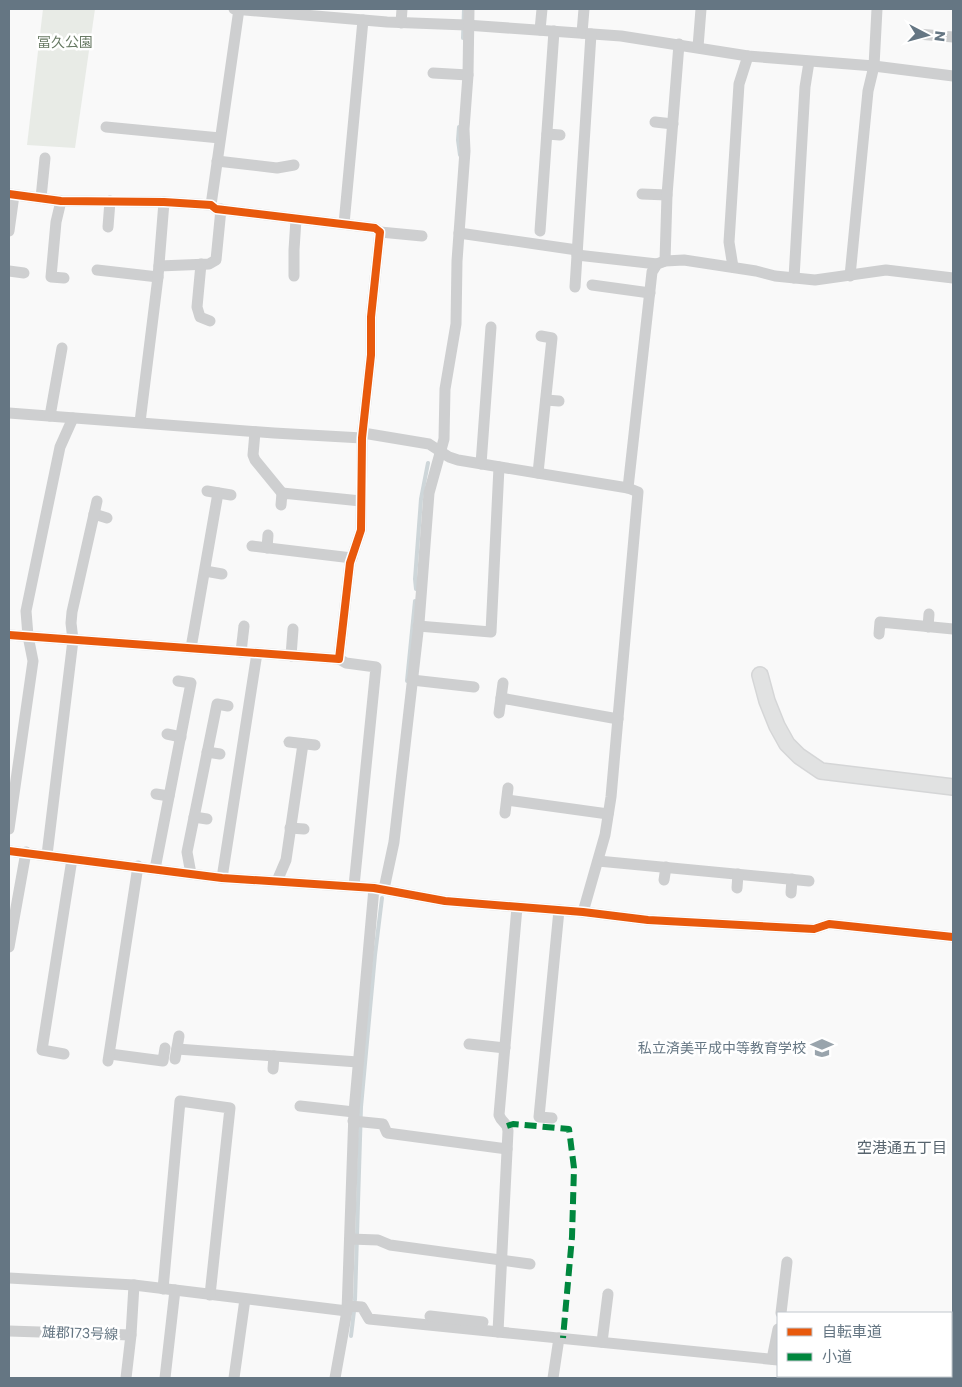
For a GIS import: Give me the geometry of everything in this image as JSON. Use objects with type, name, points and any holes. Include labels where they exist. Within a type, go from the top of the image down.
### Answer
[{"type":"street","points":[[234,9],[318,12],[363,20],[401,23],[586,33],[646,39],[748,56],[874,66],[953,76]]},
{"type":"street","points":[[96,270],[159,271],[209,264],[216,260],[217,161],[239,9]]},
{"type":"street","points":[[401,23],[402,9]]},
{"type":"street","points":[[335,1378],[347,1308],[355,1239],[358,1062],[379,888],[394,842],[418,626],[429,493],[441,452],[445,423],[446,382],[456,324],[456,261],[465,151],[464,129],[468,75],[465,25],[469,9]]},
{"type":"street","points":[[540,30],[542,9]]},
{"type":"street","points":[[575,287],[586,33],[584,9]]},
{"type":"street","points":[[698,47],[701,9]]},
{"type":"street","points":[[850,276],[852,202],[859,133],[874,66],[877,9]]},
{"type":"street","points":[[344,224],[363,20]]},
{"type":"street","points":[[918,34],[936,30],[953,37]]},
{"type":"street","points":[[553,221],[540,226],[554,31]]},
{"type":"street","points":[[628,488],[652,272],[661,262],[678,44]]},
{"type":"street","points":[[733,268],[729,242],[739,84],[748,56]]},
{"type":"street","points":[[794,278],[805,87],[809,62]]},
{"type":"street","points":[[433,73],[468,75]]},
{"type":"street","points":[[655,122],[673,124]]},
{"type":"street","points":[[106,127],[220,138]]},
{"type":"street","points":[[547,134],[560,135]]},
{"type":"street","points":[[41,198],[45,158]]},
{"type":"street","points":[[217,161],[277,168],[294,165]]},
{"type":"street","points":[[642,194],[667,195]]},
{"type":"street","points":[[9,231],[11,195],[61,201],[164,202],[216,207],[376,228],[380,232],[422,236]]},
{"type":"street","points":[[61,201],[56,222],[51,277],[64,278]]},
{"type":"street","points":[[108,227],[110,201]]},
{"type":"street","points":[[140,422],[159,271],[164,202]]},
{"type":"street","points":[[294,276],[296,218]]},
{"type":"street","points":[[339,659],[352,558],[361,530],[363,436],[371,355],[371,317],[380,232]]},
{"type":"street","points":[[459,233],[577,252],[661,262],[684,260],[794,278],[816,280],[886,270],[953,278]]},
{"type":"street","points":[[201,264],[197,307],[200,317],[210,321]]},
{"type":"street","points":[[9,271],[24,273]]},
{"type":"street","points":[[592,285],[650,293]]},
{"type":"street","points":[[481,464],[491,327]]},
{"type":"street","points":[[538,473],[552,338],[541,336]]},
{"type":"street","points":[[50,416],[62,348]]},
{"type":"street","points":[[546,400],[559,401]]},
{"type":"street","points":[[9,412],[255,432],[363,436],[429,444],[449,457],[458,460],[628,488],[638,492],[608,814],[598,861],[583,912]]},
{"type":"street","points":[[9,829],[12,784],[33,661],[26,611],[60,447],[73,418]]},
{"type":"street","points":[[255,432],[253,455],[282,493],[281,505]]},
{"type":"street","points":[[418,626],[491,632],[500,467]]},
{"type":"street","points":[[191,648],[205,571],[212,492],[231,495]]},
{"type":"street","points":[[282,493],[361,501]]},
{"type":"street","points":[[47,855],[73,640],[71,623],[80,573],[97,501]]},
{"type":"street","points":[[94,514],[107,518]]},
{"type":"street","points":[[267,548],[268,534]]},
{"type":"street","points":[[252,546],[352,558]]},
{"type":"street","points":[[205,571],[222,574]]},
{"type":"street","points":[[80,573],[92,576]]},
{"type":"street","points":[[928,627],[930,614]]},
{"type":"street","points":[[879,634],[880,622],[953,629]]},
{"type":"street","points":[[241,652],[244,626]]},
{"type":"street","points":[[290,656],[293,629]]},
{"type":"street","points":[[9,635],[339,659],[346,663],[376,667],[354,886]]},
{"type":"street","points":[[222,878],[257,653]]},
{"type":"street","points":[[760,675],[770,710],[787,744],[799,756],[821,771],[953,787]]},
{"type":"street","points":[[412,680],[474,687]]},
{"type":"street","points":[[155,869],[191,684],[178,681]]},
{"type":"street","points":[[499,713],[503,683]]},
{"type":"street","points":[[501,698],[618,719]]},
{"type":"street","points":[[191,874],[187,852],[217,704],[228,706]]},
{"type":"street","points":[[12,712],[25,714]]},
{"type":"street","points":[[168,734],[181,737]]},
{"type":"street","points":[[289,742],[315,745]]},
{"type":"street","points":[[277,881],[286,860],[303,744]]},
{"type":"street","points":[[207,752],[220,754]]},
{"type":"street","points":[[156,794],[169,796]]},
{"type":"street","points":[[505,813],[507,794],[608,814]]},
{"type":"street","points":[[194,817],[207,819]]},
{"type":"street","points":[[290,828],[304,829]]},
{"type":"street","points":[[9,850],[222,878],[379,888],[445,901],[583,912],[648,920],[814,929],[829,924],[953,937]]},
{"type":"street","points":[[9,947],[26,852]]},
{"type":"street","points":[[64,1054],[42,1050],[72,859]]},
{"type":"street","points":[[598,861],[809,881]]},
{"type":"street","points":[[138,866],[109,1058],[163,1061],[173,1052],[179,1036]]},
{"type":"street","points":[[664,880],[666,867]]},
{"type":"street","points":[[736,888],[738,874]]},
{"type":"street","points":[[791,893],[792,879]]},
{"type":"street","points":[[498,1328],[508,1126],[500,1120],[499,1115],[517,907]]},
{"type":"street","points":[[552,1118],[540,1117],[559,910]]},
{"type":"street","points":[[469,1044],[505,1048]]},
{"type":"street","points":[[173,1052],[358,1062]]},
{"type":"street","points":[[273,1069],[274,1056]]},
{"type":"street","points":[[163,1289],[180,1101],[230,1108],[210,1294]]},
{"type":"street","points":[[300,1106],[383,1124],[387,1133],[507,1149]]},
{"type":"street","points":[[355,1239],[378,1240],[390,1245],[530,1264]]},
{"type":"street","points":[[781,1312],[788,1262]]},
{"type":"street","points":[[9,1278],[134,1285],[245,1299],[347,1308],[362,1307],[369,1319],[498,1328]]},
{"type":"street","name":"雄郡173号線","points":[[9,1331],[131,1335],[134,1285]]},
{"type":"street","points":[[165,1378],[175,1290]]},
{"type":"street","points":[[602,1342],[608,1294]]},
{"type":"street","points":[[234,1378],[245,1299]]},
{"type":"street","points":[[430,1316],[560,1338],[775,1360],[777,1339]]},
{"type":"street","points":[[126,1378],[131,1335]]},
{"type":"street","points":[[553,1378],[560,1338]]},
{"type":"green space","name":"冨久公園","points":[[43,9],[95,9],[75,148],[27,145]]},
{"type":"waterway","points":[[463,38],[464,9]]},
{"type":"waterway","points":[[459,127],[460,155]]},
{"type":"waterway","points":[[416,589],[415,579],[421,499],[428,463]]},
{"type":"waterway","points":[[407,681],[415,601]]},
{"type":"waterway","points":[[355,1300],[361,1107],[382,898]]},
{"type":"waterway","points":[[351,1336],[354,1311]]},
{"type":"marked path","points":[[507,1126],[513,1124],[569,1129],[574,1168],[572,1237],[563,1338]]},
{"type":"cycle path","points":[[9,194],[61,201],[164,202],[211,205],[216,209],[375,228],[380,232],[371,317],[371,355],[362,438],[361,530],[350,563],[339,659],[9,635]]},
{"type":"cycle path","points":[[9,851],[222,878],[374,888],[445,901],[583,912],[648,920],[814,929],[829,924],[953,937]]},
{"type":"place","name":"私立済美平成中等教育学校","points":[[822,1048]]},
{"type":"district","name":"空港通五丁目","points":[[902,1148]]}]
